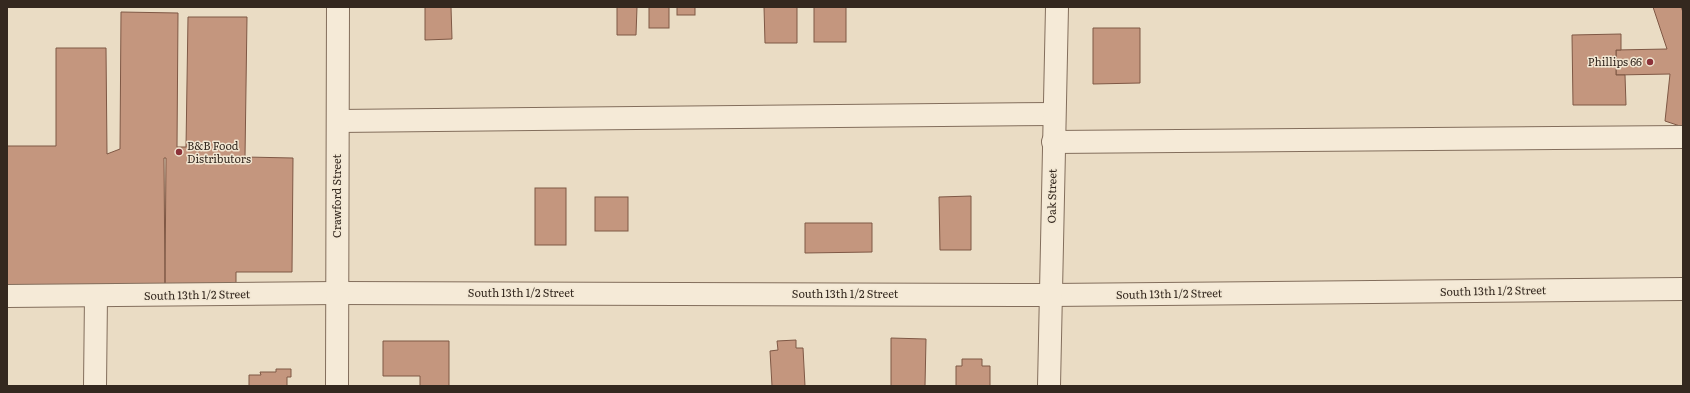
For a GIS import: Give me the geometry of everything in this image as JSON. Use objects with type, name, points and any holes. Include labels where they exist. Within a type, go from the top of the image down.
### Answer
[{"type":"street","name":"Crawford Street","points":[[337,386],[338,7]]},
{"type":"street","name":"Oak Street","points":[[1049,386],[1057,7]]},
{"type":"street","points":[[338,121],[1054,114]]},
{"type":"street","points":[[1053,142],[1683,137]]},
{"type":"street","name":"South 13th 1/2 Street","points":[[7,296],[337,293],[1050,295],[1683,289]]},
{"type":"street","points":[[95,386],[96,296]]},
{"type":"building","points":[[425,7],[451,7],[452,39],[425,40]]},
{"type":"building","points":[[617,7],[637,7],[636,35],[617,35]]},
{"type":"building","points":[[649,7],[669,7],[669,28],[649,28]]},
{"type":"building","points":[[677,7],[695,7],[695,15],[677,15]]},
{"type":"building","points":[[764,7],[797,7],[797,43],[765,43]]},
{"type":"building","points":[[814,7],[846,7],[846,42],[814,42]]},
{"type":"building","name":"Phillips 66","points":[[1653,7],[1681,7],[1683,12],[1683,127],[1665,121],[1670,74],[1616,75],[1616,50],[1667,49]]},
{"type":"building","name":"B&B Food Distributors","points":[[121,12],[178,13],[177,147],[186,147],[188,17],[247,17],[245,157],[293,158],[292,272],[236,272],[236,284],[165,284],[166,158],[164,158],[165,288],[7,289],[7,146],[56,146],[56,48],[106,48],[107,154],[120,149]]},
{"type":"building","points":[[1093,28],[1140,28],[1140,83],[1093,84]]},
{"type":"building","points":[[1621,34],[1621,50],[1616,50],[1616,75],[1625,75],[1626,105],[1573,105],[1572,35]]},
{"type":"building","points":[[535,188],[566,188],[566,245],[535,245]]},
{"type":"building","points":[[971,196],[971,250],[940,250],[939,197]]},
{"type":"building","points":[[595,197],[628,197],[628,231],[595,231]]},
{"type":"building","points":[[805,223],[872,223],[872,252],[805,253]]},
{"type":"building","points":[[891,338],[926,339],[925,386],[891,386]]},
{"type":"building","points":[[796,340],[796,348],[803,348],[805,386],[772,386],[770,351],[778,350],[777,341]]},
{"type":"building","points":[[383,341],[449,341],[449,386],[420,386],[420,376],[383,376]]},
{"type":"building","points":[[962,359],[982,359],[982,366],[990,366],[990,386],[956,386],[956,366],[962,366]]},
{"type":"building","points":[[276,369],[291,369],[291,377],[287,377],[287,386],[249,386],[249,375],[261,375],[260,372],[276,372]]},
{"type":"place","name":"Phillips 66","points":[[1650,62]]},
{"type":"place","name":"B&B Food Distributors","points":[[179,152]]}]
